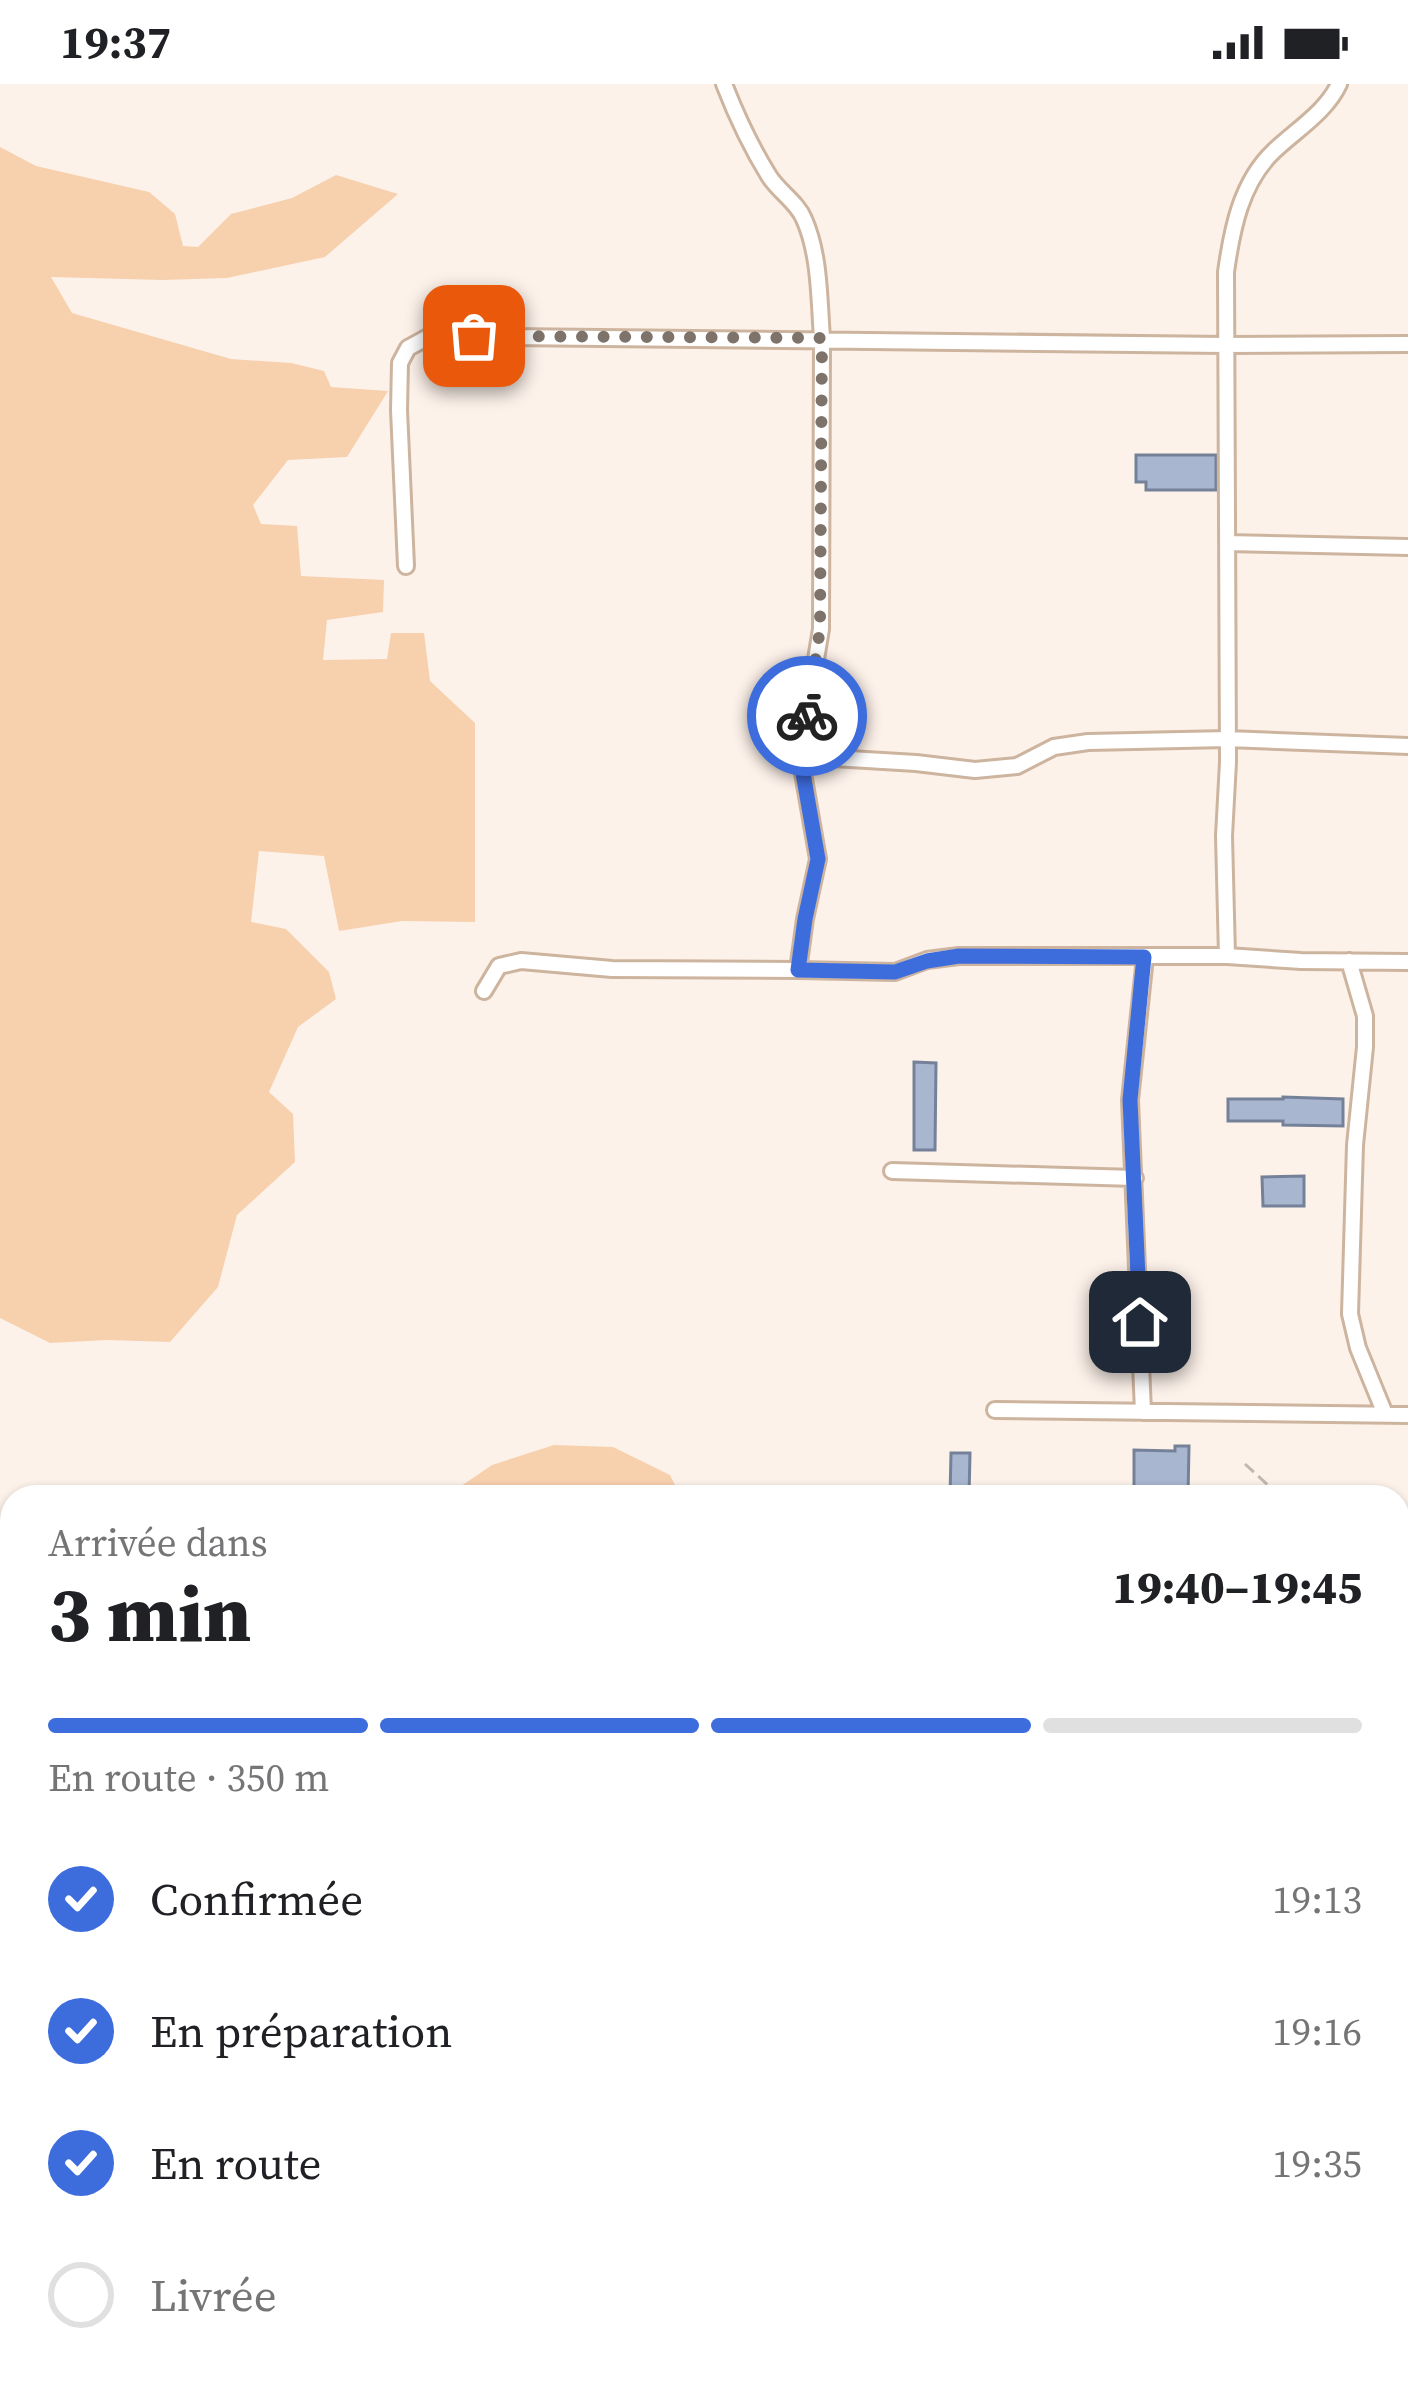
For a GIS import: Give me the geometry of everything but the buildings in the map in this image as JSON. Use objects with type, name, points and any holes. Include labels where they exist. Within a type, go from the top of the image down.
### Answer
[{"type":"street","points":[[724,84],[771,180],[802,212],[812,240],[822,338],[820,629],[800,756],[818,859],[798,970]]},
{"type":"street","points":[[1227,956],[1226,272],[1232,227],[1248,188],[1269,155],[1333,98],[1339,84]]},
{"type":"street","points":[[406,566],[400,363],[408,348],[430,335],[1408,344]]},
{"type":"street","points":[[1227,542],[1408,547]]},
{"type":"street","points":[[800,756],[976,770],[1017,766],[1054,747],[1088,742],[1228,740],[1408,746]]},
{"type":"street","points":[[484,992],[499,966],[521,961],[612,969],[895,972],[959,956],[1408,962]]},
{"type":"street","points":[[1143,1412],[1130,1100],[1144,957]]},
{"type":"street","points":[[1348,961],[1365,1016],[1355,1144],[1351,1314],[1358,1348],[1385,1414]]},
{"type":"street","points":[[892,1171],[1135,1178]]},
{"type":"street","points":[[995,1410],[1408,1415]]},
{"type":"path","points":[[1245,1464],[1268,1485]]},
{"type":"shaded area","points":[[0,147],[36,166],[149,192],[175,214],[183,246],[198,247],[231,214],[292,198],[336,175],[398,194],[325,257],[227,278],[51,277],[72,313],[231,359],[291,363],[324,371],[331,387],[388,391],[347,457],[288,460],[253,505],[261,524],[297,526],[301,576],[384,580],[383,612],[327,620],[323,660],[387,659],[391,633],[424,633],[430,681],[475,723],[475,922],[402,921],[339,931],[324,856],[259,851],[251,922],[286,929],[329,972],[336,999],[298,1027],[269,1092],[293,1114],[295,1162],[237,1215],[218,1287],[170,1342],[50,1343],[0,1318]]},
{"type":"shaded area","points":[[554,1445],[613,1447],[670,1475],[675,1485],[463,1485],[492,1465]]},
{"type":"way so far","points":[[474,336],[822,338],[820,629],[807,716]]},
{"type":"route","points":[[807,716],[800,756],[818,859],[798,970],[895,972],[959,956],[1144,957],[1130,1100],[1140,1322]]}]
